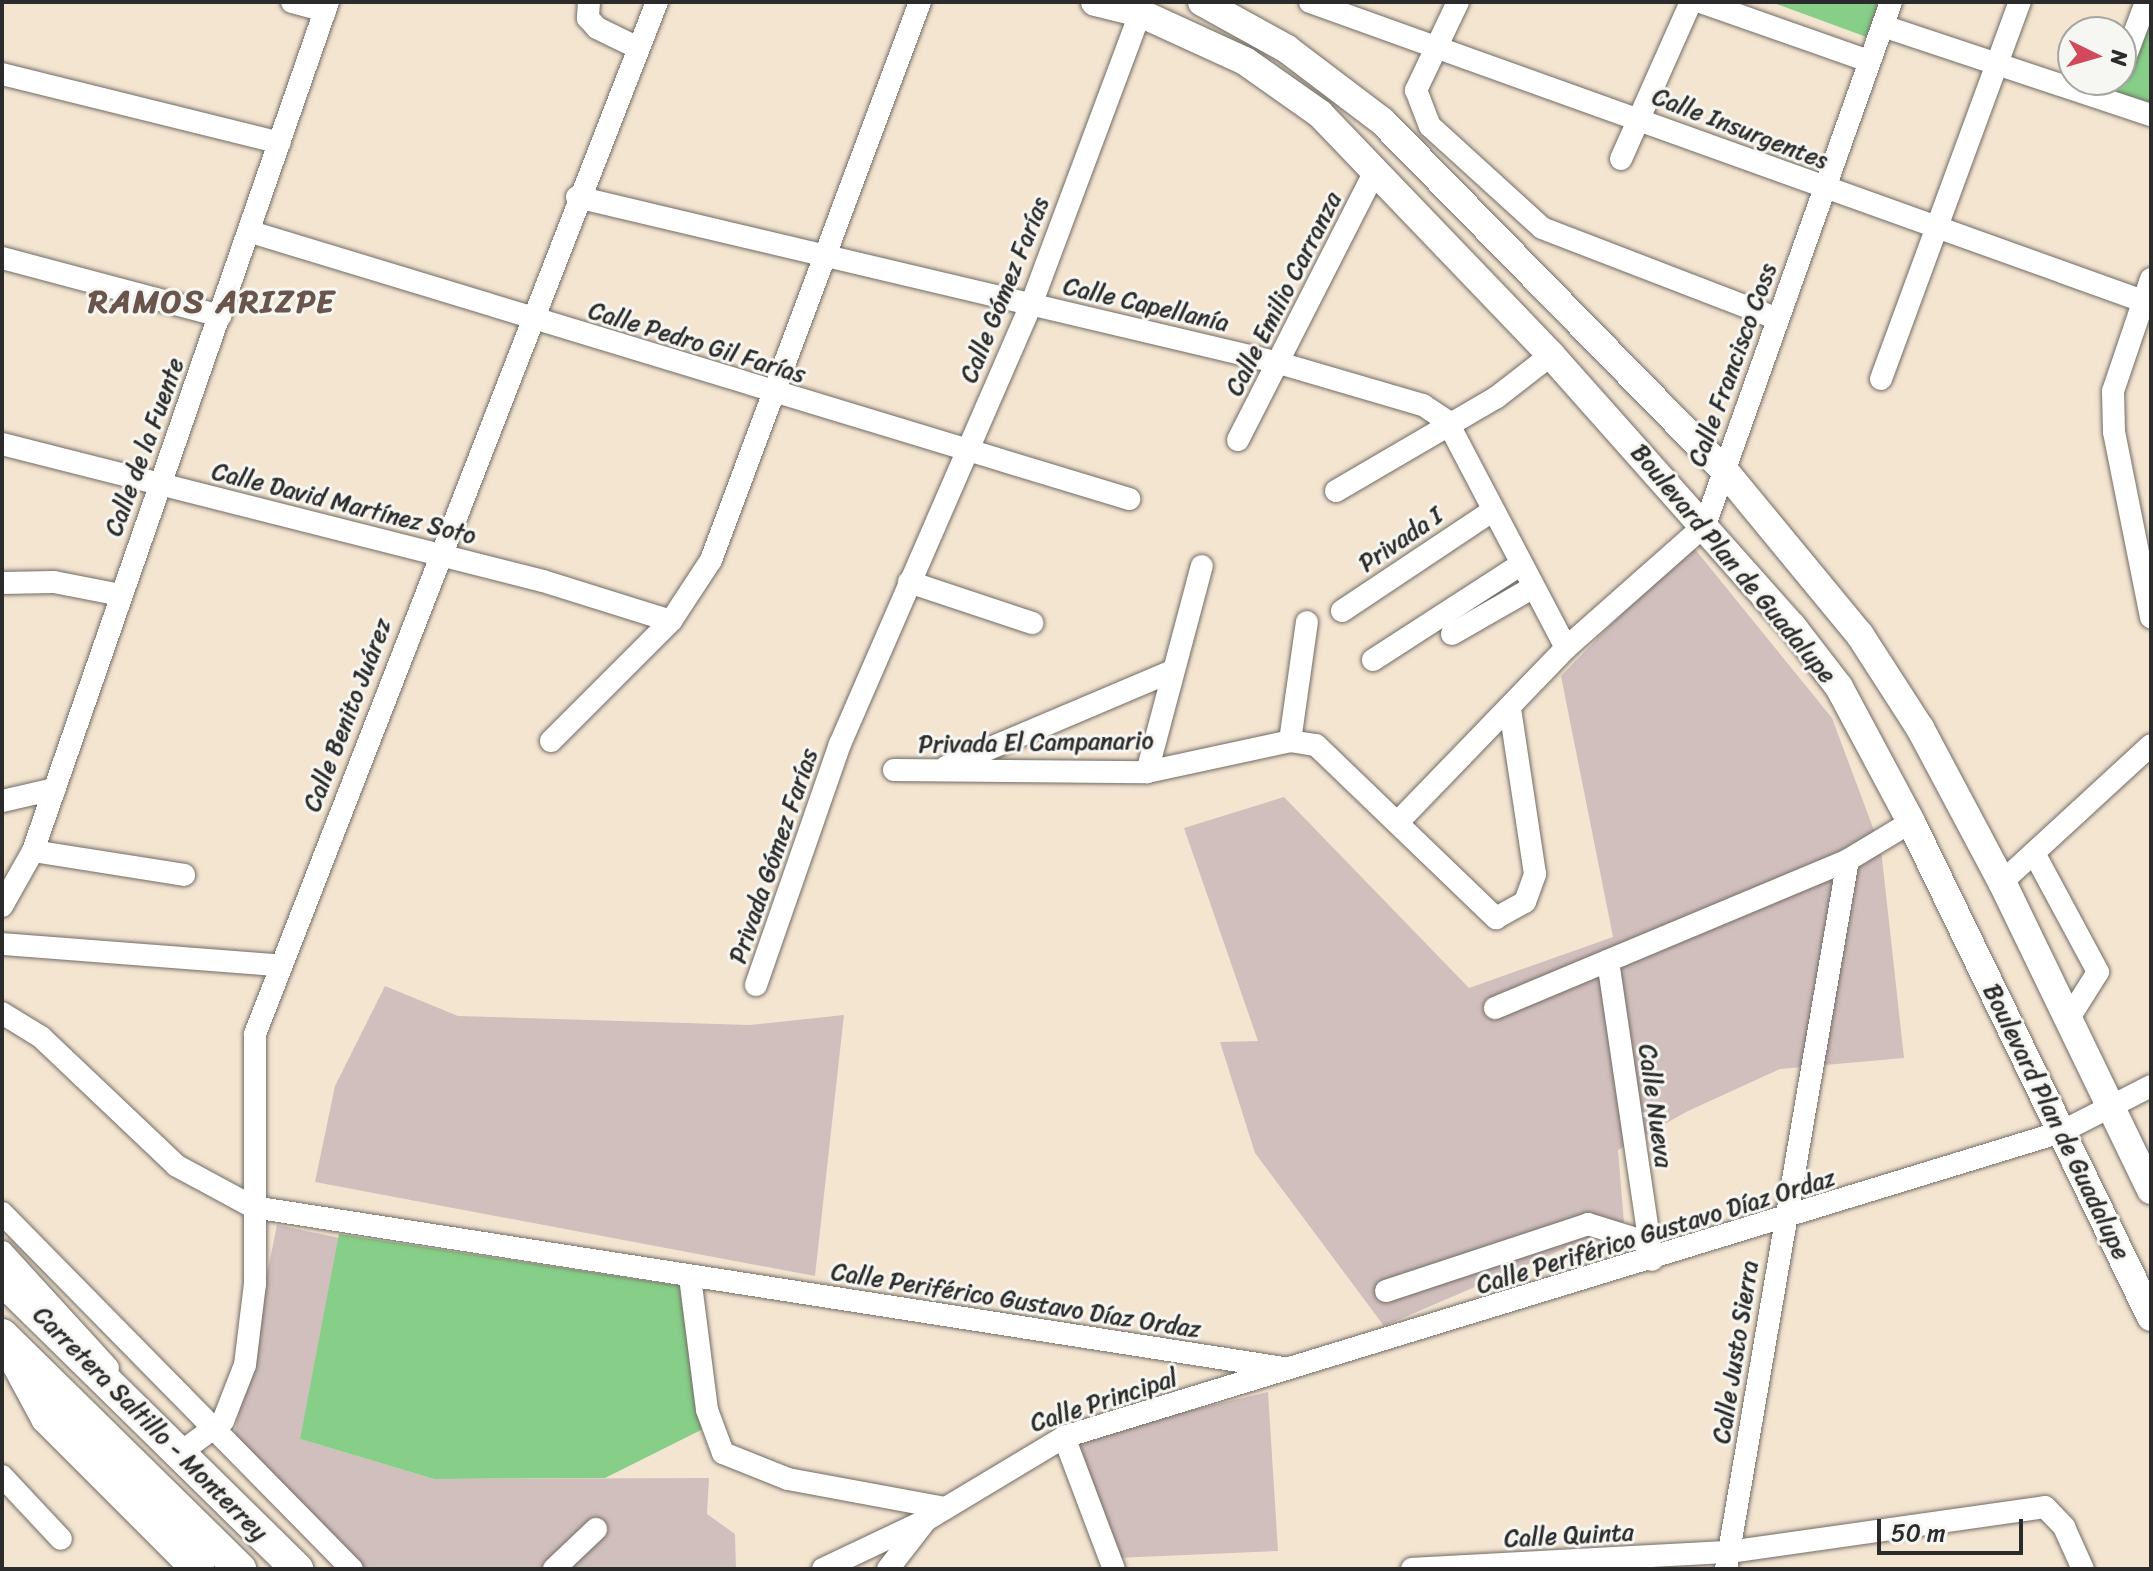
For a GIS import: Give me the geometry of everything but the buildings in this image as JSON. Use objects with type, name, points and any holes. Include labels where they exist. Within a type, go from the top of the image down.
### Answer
[{"type":"highway","name":"Carretera Saltillo - Monterrey","points":[[2,1279],[297,1569]]},
{"type":"highway","name":"Carretera Saltillo - Monterrey","points":[[6,1339],[240,1569]]},
{"type":"highway","points":[[6,1339],[23,1383],[47,1418],[198,1569]]},
{"type":"main road","name":"Boulevard Plan de Guadalupe","points":[[1095,2],[1140,13],[1245,61],[1320,114],[1551,355],[1705,525],[1839,687],[1911,822],[2151,1317]]},
{"type":"main road","name":"Boulevard Plan de Guadalupe","points":[[1202,2],[1287,49],[1382,121],[1723,469],[1860,635],[1920,728],[2002,882],[2151,1190]]},
{"type":"street","points":[[292,2],[326,6]]},
{"type":"street","points":[[589,2],[588,18],[597,28],[638,48]]},
{"type":"street","name":"Calle Benito Juárez","points":[[180,1453],[212,1432],[237,1398],[245,1365],[253,1207],[255,1034],[278,965],[577,197],[657,2]]},
{"type":"street","points":[[551,741],[671,621],[711,560],[776,395],[920,2]]},
{"type":"street","name":"Calle Insurgentes","points":[[1310,2],[1438,44],[1825,189],[2147,302]]},
{"type":"street","points":[[1458,2],[1416,90],[1430,126],[1542,228],[1778,319]]},
{"type":"street","points":[[1621,159],[1691,2]]},
{"type":"street","points":[[1701,2],[1869,61]]},
{"type":"street","name":"Calle Francisco Coss","points":[[1705,525],[1891,2]]},
{"type":"street","points":[[1881,379],[2020,2]]},
{"type":"street","points":[[2137,26],[2146,2]]},
{"type":"street","name":"Calle de la Fuente","points":[[2,906],[33,851],[157,484],[251,232],[326,6]]},
{"type":"street","name":"Calle Gómez Farías","points":[[840,744],[1031,305],[1140,13]]},
{"type":"street","points":[[1883,26],[1998,62],[2057,76]]},
{"type":"street","points":[[2,74],[280,143]]},
{"type":"street","points":[[2122,96],[2151,115]]},
{"type":"street","name":"Calle Emilio Carranza","points":[[1238,440],[1375,171]]},
{"type":"street","name":"Calle Capellanía","points":[[577,197],[1279,363],[1423,405],[1447,421]]},
{"type":"street","name":"Calle Pedro Gil Farías","points":[[251,232],[776,395],[1129,499]]},
{"type":"street","points":[[2,258],[220,316]]},
{"type":"street","points":[[2151,279],[2147,302],[2113,391],[2114,432],[2146,556],[2151,617]]},
{"type":"street","points":[[1336,491],[1447,421],[1497,397],[1551,355]]},
{"type":"street","points":[[1447,421],[1489,513],[1566,648]]},
{"type":"street","name":"Calle David Martínez Soto","points":[[2,444],[439,555],[671,621]]},
{"type":"street","name":"Privada I","points":[[1342,611],[1489,513]]},
{"type":"street","points":[[1398,822],[1566,648],[1705,525]]},
{"type":"street","points":[[1373,660],[1520,565]]},
{"type":"street","points":[[1147,772],[1170,672],[1202,566]]},
{"type":"street","points":[[2,583],[54,582],[121,595]]},
{"type":"street","points":[[909,582],[1032,623]]},
{"type":"street","points":[[1452,634],[1532,588]]},
{"type":"street","points":[[1290,741],[1307,622]]},
{"type":"street","points":[[938,770],[1170,672]]},
{"type":"street","name":"Privada El Campanario","points":[[894,770],[1147,772],[1290,741],[1316,745],[1339,760],[1485,914],[1512,914],[1525,902],[1535,874],[1510,708]]},
{"type":"street","name":"Privada Gómez Farías","points":[[756,985],[840,744]]},
{"type":"street","points":[[2002,882],[2151,745]]},
{"type":"street","points":[[2,801],[55,789]]},
{"type":"street","points":[[1495,1008],[1848,860],[1911,822]]},
{"type":"street","points":[[33,851],[184,875]]},
{"type":"street","points":[[2034,853],[2098,972],[2069,1018]]},
{"type":"street","name":"Calle Justo Sierra","points":[[1727,1560],[1848,860]]},
{"type":"street","points":[[2,944],[278,965]]},
{"type":"street","name":"Calle Nueva","points":[[1608,961],[1650,1251]]},
{"type":"street","name":"Calle Periférico Gustavo Díaz Ordaz","points":[[2,1013],[41,1037],[177,1166],[253,1207],[1293,1369],[1650,1251],[1784,1221],[2061,1132],[2151,1086]]},
{"type":"street","points":[[2,1213],[212,1432],[352,1569]]},
{"type":"street","points":[[1386,1291],[1588,1224],[1650,1251]]},
{"type":"street","points":[[2,1252],[83,1334],[147,1420]]},
{"type":"street","points":[[690,1277],[718,1442],[735,1462],[760,1471],[935,1514]]},
{"type":"street","name":"Calle Principal","points":[[823,1569],[935,1514],[1064,1437],[1293,1369]]},
{"type":"street","points":[[1064,1437],[1114,1569]]},
{"type":"street","points":[[2,1476],[61,1539]]},
{"type":"street","name":"Calle Quinta","points":[[1412,1569],[1727,1560],[2045,1507],[2064,1527],[2083,1569]]},
{"type":"street","name":"Calle Principal","points":[[888,1569],[935,1514]]},
{"type":"street","points":[[554,1569],[596,1529]]},
{"type":"shaded area","points":[[1690,543],[1832,718],[1881,849],[1904,1058],[1780,1069],[1688,1111],[1618,1150],[1624,1223],[1384,1326],[1255,1153],[1220,1042],[1258,1041],[1184,828],[1284,797],[1469,988],[1613,937],[1561,676]]},
{"type":"shaded area","points":[[385,986],[458,1016],[750,1025],[844,1015],[815,1276],[315,1182],[335,1086]]},
{"type":"shaded area","points":[[277,1225],[340,1238],[300,1439],[434,1479],[709,1478],[707,1514],[735,1534],[736,1569],[351,1569],[230,1456]]},
{"type":"shaded area","points":[[1268,1392],[1278,1551],[1116,1558],[1073,1438]]},
{"type":"green space","points":[[1771,2],[1884,2],[1872,39]]},
{"type":"green space","points":[[2151,2],[2151,112],[2113,97],[2137,96],[2137,37]]},
{"type":"green space","points":[[339,1234],[694,1288],[703,1429],[605,1478],[434,1479],[300,1439]]},
{"type":"district","name":"RAMOS ARIZPE","points":[[212,302]]}]
